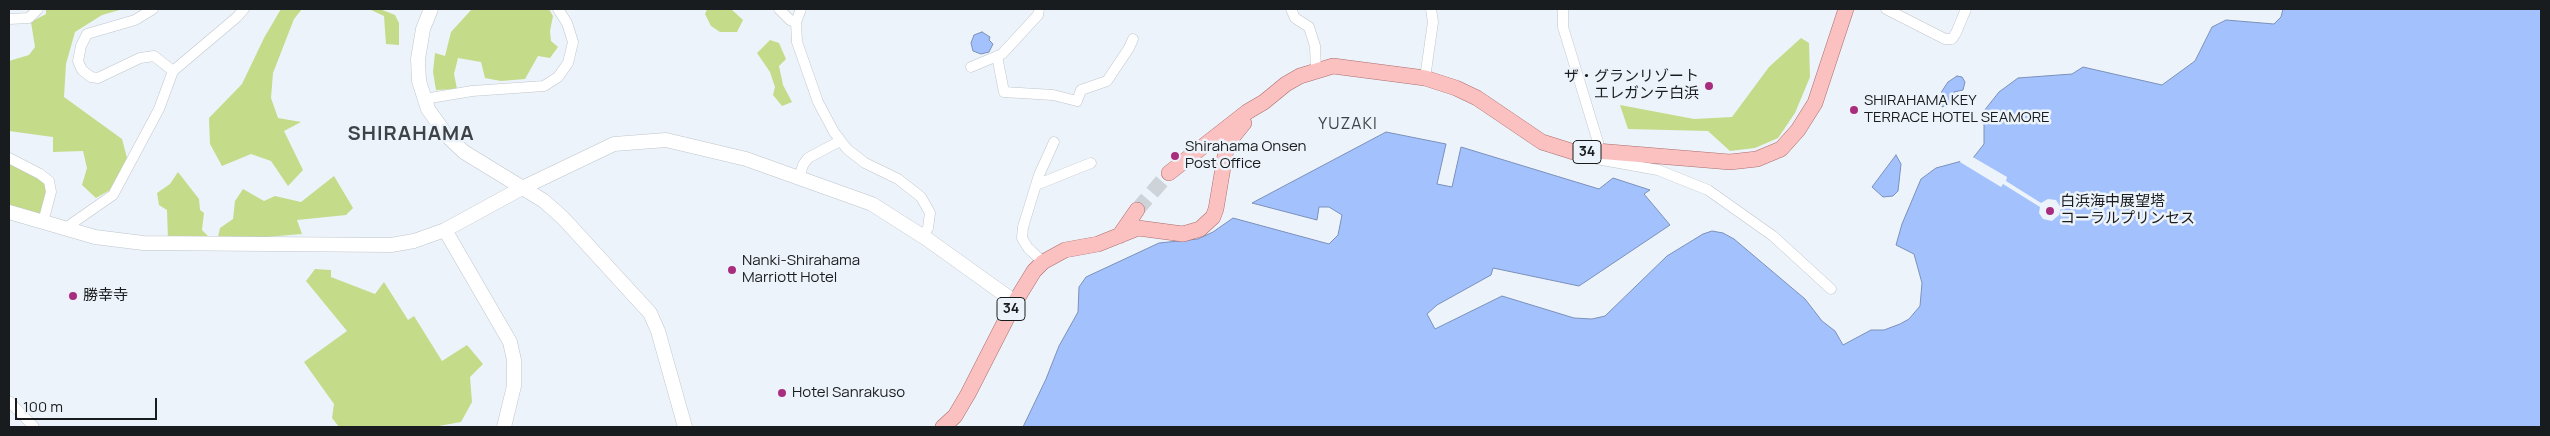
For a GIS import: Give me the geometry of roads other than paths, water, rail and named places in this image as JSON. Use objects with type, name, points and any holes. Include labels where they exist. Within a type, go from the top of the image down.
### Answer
[{"type":"main road","name":"34","points":[[943,427],[955,416],[1015,302],[1034,271],[1043,262],[1065,250],[1098,244],[1138,228],[1173,233],[1192,233],[1207,223],[1216,209],[1227,144],[1237,129],[1264,102],[1286,84],[1316,71],[1341,66],[1425,78],[1456,88],[1477,98],[1550,145],[1577,153],[1597,151],[1730,162],[1757,159],[1781,149],[1798,130],[1815,103],[1846,9]]},
{"type":"main road","name":"34","points":[[1169,174],[1247,112],[1264,102]]},
{"type":"main road","points":[[1118,237],[1137,210]]},
{"type":"street","points":[[9,19],[29,18],[38,9]]},
{"type":"street","points":[[153,9],[135,20],[87,34],[81,46],[78,61],[82,70],[91,77],[98,78],[140,58],[154,56],[172,71]]},
{"type":"street","points":[[64,229],[113,195],[159,109],[172,71],[244,9]]},
{"type":"street","points":[[431,9],[423,29],[418,58],[418,82],[428,109],[447,136],[464,152],[544,201],[563,218],[650,313],[658,331],[685,427]]},
{"type":"street","points":[[424,99],[482,90],[544,86],[558,77],[568,63],[573,42],[567,23],[558,9]]},
{"type":"street","points":[[780,9],[790,20],[796,22]]},
{"type":"street","points":[[801,9],[796,22],[797,42],[818,102],[840,141],[865,163],[898,180],[921,197],[930,213],[928,228],[922,236]]},
{"type":"street","points":[[971,67],[997,56],[1014,43],[1038,15],[1039,9]]},
{"type":"street","points":[[1291,9],[1295,18],[1308,27],[1315,46],[1316,71]]},
{"type":"street","points":[[1425,78],[1434,22],[1431,9]]},
{"type":"street","points":[[1563,9],[1563,27],[1598,142],[1597,159],[1605,162],[1658,170],[1708,190],[1773,236],[1831,289]]},
{"type":"street","points":[[1886,9],[1945,39],[1952,39],[1966,9]]},
{"type":"street","points":[[997,56],[1004,92],[1008,94],[1053,95],[1078,101],[1081,90],[1107,81],[1133,39]]},
{"type":"street","points":[[9,212],[95,237],[143,244],[391,245],[414,241],[445,230],[522,188],[614,144],[640,140],[666,140],[694,145],[746,159],[872,204],[922,236],[1015,302]]},
{"type":"street","points":[[799,178],[803,165],[808,158],[840,141]]},
{"type":"street","points":[[1043,262],[1028,248],[1022,238],[1036,185],[1054,142]]},
{"type":"street","points":[[9,158],[40,174],[49,181],[51,192],[43,222]]},
{"type":"street","points":[[1036,185],[1091,163]]},
{"type":"street","points":[[445,230],[510,342],[514,360],[514,386],[504,427]]},
{"type":"street","points":[[9,400],[34,427]]},
{"type":"water","points":[[2283,9],[2541,9],[2541,427],[1023,427],[1046,379],[1059,346],[1078,312],[1079,287],[1086,277],[1159,243],[1198,239],[1213,232],[1233,218],[1329,244],[1338,235],[1342,215],[1329,207],[1319,207],[1317,220],[1252,203],[1386,132],[1446,144],[1437,184],[1452,187],[1461,147],[1599,189],[1613,178],[1650,190],[1644,194],[1670,225],[1579,286],[1493,268],[1491,275],[1437,305],[1427,314],[1435,329],[1502,296],[1574,318],[1592,319],[1605,316],[1667,256],[1703,234],[1712,231],[1723,233],[1734,239],[1805,299],[1822,321],[1835,331],[1843,345],[1871,330],[1884,330],[1900,324],[1909,319],[1920,306],[1922,283],[1914,254],[1896,245],[1902,224],[1921,179],[1936,168],[1973,158],[1984,144],[1984,111],[1999,92],[2018,78],[2072,74],[2083,67],[2162,85],[2195,61],[2212,27],[2226,20],[2274,24],[2281,17]]},
{"type":"water","points":[[982,32],[990,37],[989,40],[993,44],[989,52],[981,54],[973,51],[971,43],[974,35]]},
{"type":"water","points":[[1957,76],[1962,77],[1965,82],[1963,90],[1954,92],[1954,102],[1942,107],[1939,102],[1942,91],[1948,82]]},
{"type":"water","points":[[1896,155],[1901,164],[1898,191],[1893,196],[1883,197],[1872,187]]},
{"type":"tunnel","points":[[1137,210],[1169,173]]},
{"type":"place","name":"ザ・グランリゾート エレガンテ白浜","points":[[1709,86]]},
{"type":"place","name":"SHIRAHAMA KEY TERRACE HOTEL SEAMORE","points":[[1854,110]]},
{"type":"place","name":"Shirahama Onsen Post Office","points":[[1175,156]]},
{"type":"place","name":"白浜海中展望塔 コーラルプリンセス","points":[[2050,211]]},
{"type":"place","name":"Nanki-Shirahama Marriott Hotel","points":[[732,270]]},
{"type":"place","name":"勝幸寺","points":[[73,296]]},
{"type":"place","name":"Hotel Sanrakuso","points":[[782,393]]},
{"type":"district","name":"YUZAKI","points":[[1348,125]]},
{"type":"district","name":"SHIRAHAMA","points":[[411,134]]}]
